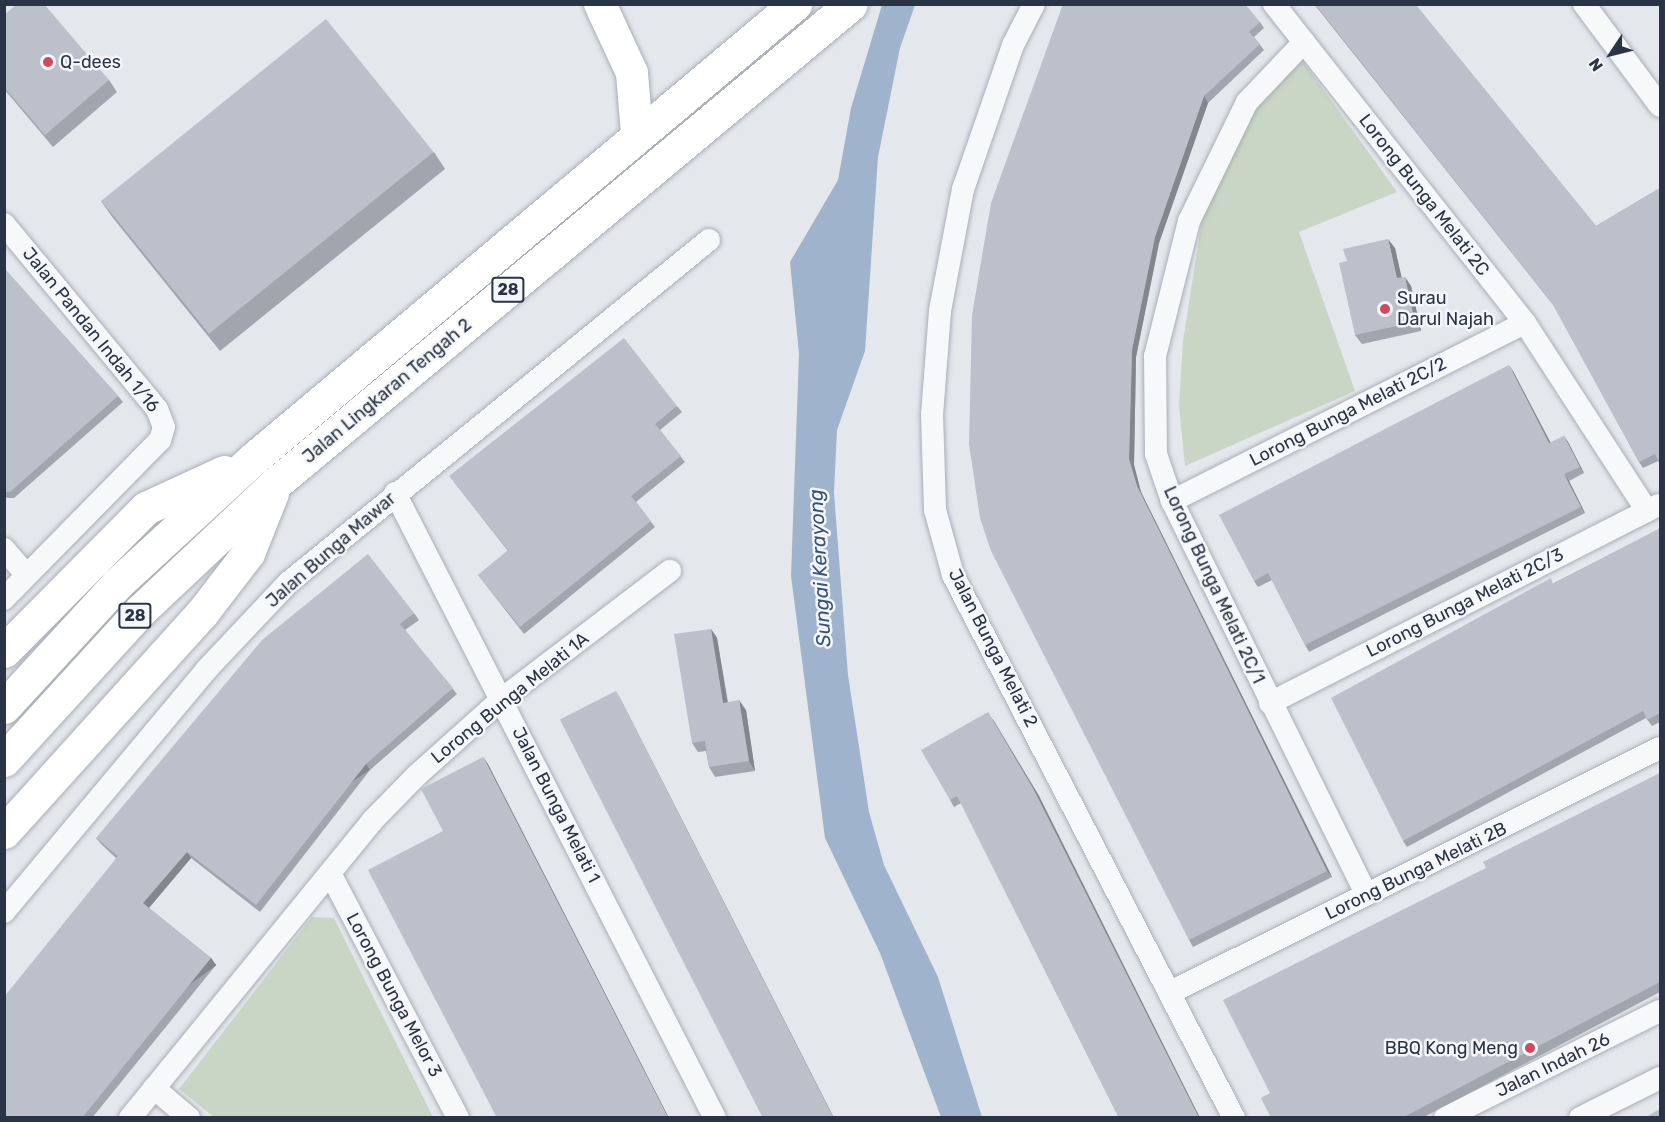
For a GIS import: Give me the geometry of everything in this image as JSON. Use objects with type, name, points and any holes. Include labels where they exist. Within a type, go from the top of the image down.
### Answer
[{"type":"highway","name":"Jalan Lingkaran Tengah 2","points":[[4,707],[117,584],[253,459],[795,4]]},
{"type":"highway","name":"Jalan Lingkaran Tengah 2","points":[[4,760],[140,611],[276,483],[851,4]]},
{"type":"highway","points":[[4,651],[146,508],[253,459]]},
{"type":"highway","points":[[4,832],[202,613],[248,553],[276,483]]},
{"type":"main road","points":[[600,4],[632,73],[638,134]]},
{"type":"street","name":"Jalan Bunga Melati 2","points":[[1034,4],[1013,45],[963,189],[939,323],[932,414],[934,510],[953,575],[1171,992],[1234,1118]]},
{"type":"street","name":"Lorong Bunga Melati 2C","points":[[1274,4],[1525,323],[1654,508]]},
{"type":"street","points":[[1584,4],[1660,106]]},
{"type":"street","name":"Lorong Bunga Melati 2C/1","points":[[1304,42],[1247,102],[1189,221],[1155,356],[1156,454],[1172,501],[1269,703],[1366,894]]},
{"type":"street","name":"Jalan Pandan Indah 1/16","points":[[4,224],[158,409],[164,427],[160,440],[26,574]]},
{"type":"street","name":"Jalan Bunga Mawar","points":[[4,912],[207,669],[288,584],[395,493],[709,240]]},
{"type":"street","name":"Lorong Bunga Melati 2C/2","points":[[1172,501],[1525,323]]},
{"type":"street","name":"Jalan Bunga Melati 1","points":[[395,493],[503,698],[715,1118]]},
{"type":"street","name":"Lorong Bunga Melati 2C/3","points":[[1269,703],[1654,508]]},
{"type":"street","points":[[4,549],[26,574],[4,599]]},
{"type":"street","name":"Lorong Bunga Melati 1A","points":[[130,1118],[330,873],[416,776],[503,698],[670,572]]},
{"type":"street","name":"Lorong Bunga Melati 2B","points":[[1171,992],[1660,748]]},
{"type":"street","name":"Lorong Bunga Melor 3","points":[[330,873],[458,1118]]},
{"type":"street","name":"Jalan Indah 26","points":[[1445,1118],[1660,1011]]},
{"type":"street","points":[[1580,1118],[1660,1078]]},
{"type":"street","points":[[154,1088],[189,1118]]},
{"type":"green space","points":[[1300,57],[1397,192],[1299,232],[1355,391],[1185,466],[1179,406],[1183,341],[1203,213],[1249,110]]},
{"type":"green space","points":[[312,917],[334,918],[433,1117],[214,1117],[179,1089]]},
{"type":"water","name":"Sungai Kerayong","points":[[882,5],[915,5],[900,48],[878,157],[865,351],[837,430],[834,493],[848,675],[869,812],[884,865],[938,977],[982,1117],[941,1117],[880,953],[825,838],[791,576],[799,354],[790,262],[838,180],[851,108]]},
{"type":"building","name":"Q-dees","points":[[17,4],[44,4],[109,80],[45,135],[4,87],[4,15]]},
{"type":"building","points":[[1063,4],[1245,4],[1260,22],[1249,32],[1260,44],[1204,96],[1155,237],[1132,350],[1129,459],[1137,486],[1327,871],[1189,940],[991,551],[980,518],[969,444],[972,315],[991,203]]},
{"type":"building","points":[[1315,4],[1415,4],[1596,226],[1660,188],[1660,459],[1658,460],[1655,454],[1639,462],[1552,303]]},
{"type":"building","points":[[326,19],[434,152],[209,334],[101,201]]},
{"type":"building","name":"Surau Darul Najah","points":[[1388,239],[1397,278],[1405,277],[1415,322],[1355,335],[1339,263],[1347,261],[1343,249]]},
{"type":"building","points":[[4,268],[118,396],[10,492],[4,492]]},
{"type":"building","points":[[624,338],[677,406],[655,424],[681,456],[631,496],[651,521],[520,627],[478,575],[508,550],[449,476]]},
{"type":"building","points":[[1509,365],[1549,443],[1564,436],[1580,467],[1564,474],[1581,507],[1305,645],[1268,573],[1254,581],[1219,515]]},
{"type":"building","points":[[1660,528],[1660,713],[1647,720],[1643,711],[1403,841],[1331,698],[1551,578],[1553,584]]},
{"type":"building","points":[[368,554],[414,613],[400,624],[453,688],[366,764],[256,905],[187,852],[143,903],[211,958],[82,1118],[4,1118],[4,997],[118,856],[96,838],[262,640]]},
{"type":"building","points":[[711,629],[723,703],[739,700],[749,761],[709,767],[705,741],[692,743],[674,634]]},
{"type":"building","points":[[616,691],[833,1118],[763,1118],[560,720]]},
{"type":"building","points":[[988,712],[1034,790],[1199,1118],[1119,1118],[957,796],[950,800],[921,750]]},
{"type":"building","points":[[483,757],[668,1118],[497,1118],[368,870],[443,831],[421,789]]},
{"type":"building","points":[[1660,773],[1660,982],[1402,1118],[1271,1118],[1261,1098],[1270,1093],[1223,1000],[1486,868],[1483,862]]},
{"type":"building","points":[[1660,1109],[1660,1118],[1644,1118]]},
{"type":"place","name":"Q-dees","points":[[48,62]]},
{"type":"place","name":"Surau Darul Najah","points":[[1385,309]]},
{"type":"place","name":"BBQ Kong Meng","points":[[1530,1048]]}]
